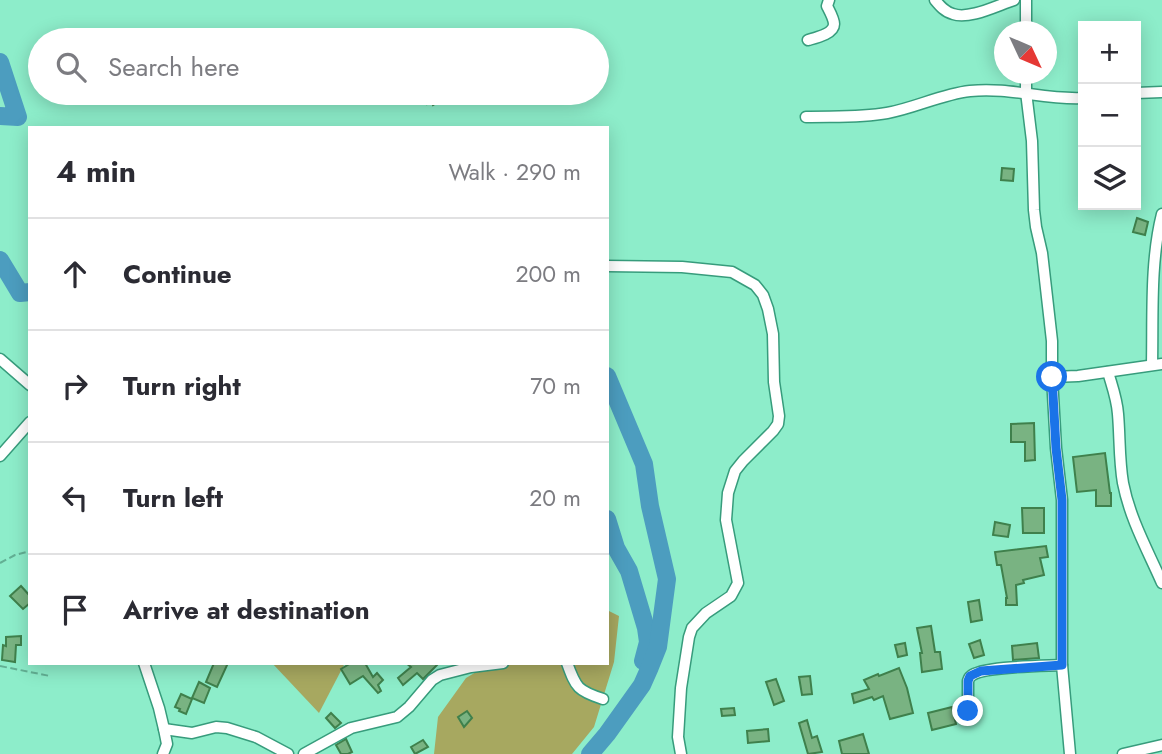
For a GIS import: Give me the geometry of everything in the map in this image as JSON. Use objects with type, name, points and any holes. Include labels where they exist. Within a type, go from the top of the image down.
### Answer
[{"type":"street","points":[[808,40],[830,31],[833,27],[827,6],[829,0]]},
{"type":"street","points":[[935,0],[943,9],[963,16],[1014,0]]},
{"type":"street","points":[[1026,0],[1026,21]]},
{"type":"street","points":[[1026,84],[1034,210],[1052,341],[1056,448],[1062,500],[1062,665],[1070,754]]},
{"type":"street","points":[[806,117],[886,114],[968,91],[998,90],[1078,98]]},
{"type":"street","points":[[1141,93],[1162,92]]},
{"type":"street","points":[[1052,377],[1157,364],[1154,279],[1162,214]]},
{"type":"street","points":[[609,266],[682,267],[732,272],[754,285],[763,295],[774,334],[774,382],[778,424],[743,461],[728,493],[726,520],[738,583],[731,596],[706,613],[692,628],[689,637],[681,688],[678,737],[681,754]]},
{"type":"street","points":[[0,359],[28,383]]},
{"type":"street","points":[[1108,372],[1118,414],[1123,484],[1141,538],[1162,583]]},
{"type":"street","points":[[0,456],[28,424]]},
{"type":"street","points":[[145,665],[164,729],[167,744],[163,754]]},
{"type":"street","points":[[304,754],[351,728],[397,717],[440,675],[487,665]]},
{"type":"street","points":[[568,665],[576,685],[584,693],[603,699]]},
{"type":"street","points":[[968,711],[970,676],[981,671],[1062,665]]},
{"type":"street","points":[[164,729],[192,733],[216,727],[227,728],[256,737],[288,754]]},
{"type":"street","points":[[1123,754],[1161,747]]},
{"type":"path","points":[[0,563],[28,552]]},
{"type":"path","points":[[0,666],[50,676]]},
{"type":"shaded area","points":[[609,611],[619,616],[614,662],[594,727],[572,754],[434,754],[438,717],[466,678],[488,665],[609,665]]},
{"type":"shaded area","points":[[274,665],[344,665],[319,713]]},
{"type":"building","points":[[1002,168],[1014,169],[1013,181],[1001,180]]},
{"type":"building","points":[[1137,218],[1148,222],[1145,235],[1133,232]]},
{"type":"building","points":[[1034,423],[1035,460],[1025,461],[1025,442],[1011,442],[1011,424]]},
{"type":"building","points":[[1105,453],[1111,506],[1096,506],[1096,490],[1077,492],[1073,457]]},
{"type":"building","points":[[1022,508],[1044,508],[1044,533],[1023,533]]},
{"type":"building","points":[[995,522],[1010,525],[1008,537],[993,535]]},
{"type":"building","points":[[1046,546],[1048,557],[1040,558],[1044,575],[1023,580],[1024,583],[1016,585],[1017,605],[1006,605],[1001,565],[997,565],[995,552]]},
{"type":"building","points":[[21,586],[28,594],[28,605],[23,609],[10,596]]},
{"type":"building","points":[[979,600],[982,620],[971,622],[968,602]]},
{"type":"building","points":[[931,626],[935,652],[940,652],[942,669],[922,672],[922,653],[917,628]]},
{"type":"building","points":[[21,636],[21,645],[16,645],[15,662],[2,660],[6,637]]},
{"type":"building","points":[[980,640],[984,655],[974,658],[969,644]]},
{"type":"building","points":[[905,643],[907,655],[898,657],[895,645]]},
{"type":"building","points":[[1037,643],[1039,658],[1013,660],[1012,646]]},
{"type":"building","points":[[213,665],[227,665],[217,687],[206,682]]},
{"type":"building","points":[[348,665],[366,665],[373,677],[377,673],[383,680],[378,685],[381,691],[378,693],[363,676],[350,684],[341,669]]},
{"type":"building","points":[[408,665],[437,665],[423,679],[417,673],[403,685],[398,678],[411,667]]},
{"type":"building","points":[[899,668],[913,713],[890,719],[883,696],[854,703],[852,694],[869,689],[864,680]]},
{"type":"building","points":[[810,676],[812,694],[802,695],[799,677]]},
{"type":"building","points":[[776,679],[784,701],[774,705],[766,682]]},
{"type":"building","points":[[199,682],[210,688],[204,703],[192,698]]},
{"type":"building","points":[[181,694],[192,699],[186,714],[175,707]]},
{"type":"building","points":[[952,707],[956,724],[932,730],[928,713]]},
{"type":"building","points":[[734,708],[735,715],[722,716],[721,709]]},
{"type":"building","points":[[467,711],[472,718],[464,727],[458,717]]},
{"type":"building","points":[[331,713],[341,723],[335,728],[326,718]]},
{"type":"building","points":[[807,720],[812,738],[817,736],[822,752],[808,754],[799,723]]},
{"type":"building","points":[[768,729],[769,741],[748,743],[747,731]]},
{"type":"building","points":[[863,734],[869,754],[842,754],[839,741]]},
{"type":"building","points":[[346,739],[352,752],[341,754],[336,745]]},
{"type":"building","points":[[423,740],[428,747],[415,754],[411,747]]},
{"type":"waterway","points":[[0,62],[18,117],[0,116]]},
{"type":"waterway","points":[[0,260],[20,293],[28,292]]},
{"type":"waterway","points":[[590,754],[642,685],[650,667],[658,647],[667,579],[650,506],[644,464],[609,381]]},
{"type":"waterway","points":[[609,525],[616,548],[629,571],[646,628],[648,642],[643,661]]},
{"type":"route","points":[[968,711],[970,676],[981,671],[1005,668],[1062,665],[1062,500],[1052,377]]}]
